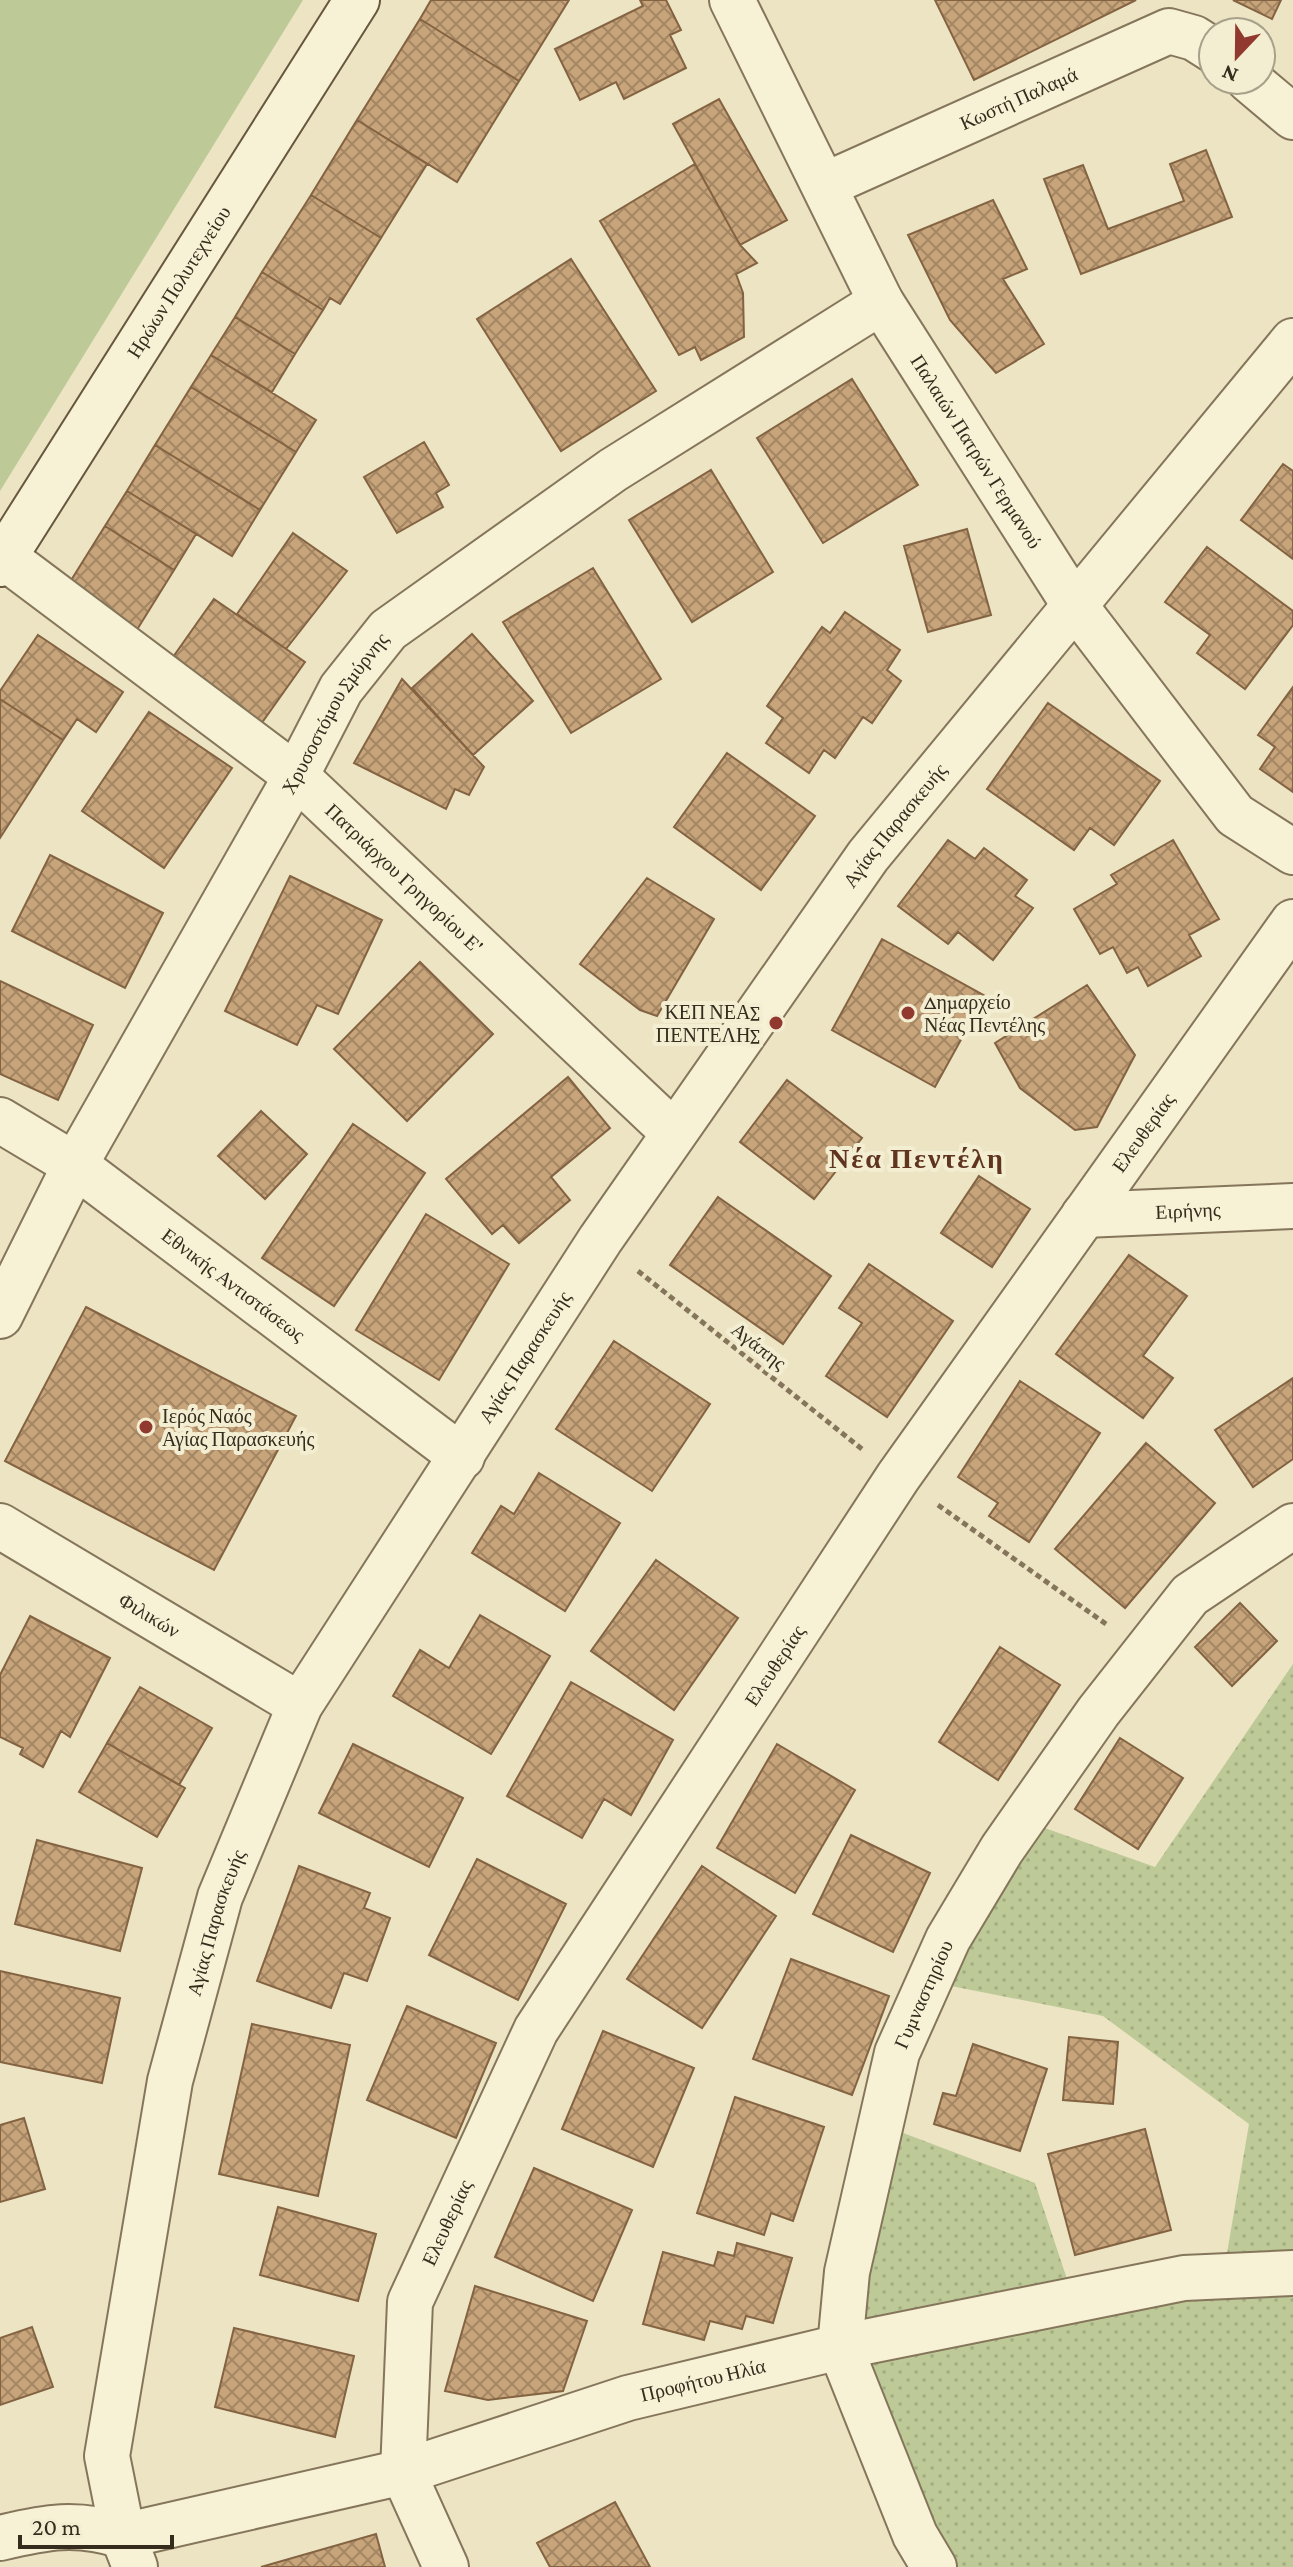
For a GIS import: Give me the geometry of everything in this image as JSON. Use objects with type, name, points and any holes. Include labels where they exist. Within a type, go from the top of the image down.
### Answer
[{"type":"street","name":"Ηρώων Πολυτεχνείου","points":[[2,561],[357,0]]},
{"type":"street","name":"Παλαιών Πατρών Γερμανού","points":[[732,0],[881,302],[1073,603],[1235,815],[1293,852]]},
{"type":"street","name":"Κωστή Παλαμά","points":[[825,185],[1169,31],[1197,40]]},
{"type":"street","points":[[1268,96],[1293,117]]},
{"type":"street","name":"Χρυσοστόμου Σμύρνης","points":[[0,1316],[75,1165],[296,776],[341,689],[388,630],[613,470],[881,302]]},
{"type":"street","name":"Αγίας Παρασκευής","points":[[119,2557],[107,2456],[170,2081],[220,1897],[300,1705],[600,1240],[868,856],[1073,603],[1293,341]]},
{"type":"street","name":"Πατριάρχου Γρηγορίου Ε'","points":[[2,561],[296,776],[674,1133]]},
{"type":"street","name":"Ελευθερίας","points":[[403,2472],[410,2302],[536,2030],[898,1477],[1293,922]]},
{"type":"street","name":"Εθνικής Αντιστάσεως","points":[[0,1120],[75,1165],[462,1457]]},
{"type":"street","name":"Ειρήνης","points":[[1084,1215],[1293,1206]]},
{"type":"street","name":"Φιλικών","points":[[0,1526],[300,1705]]},
{"type":"street","name":"Γυμναστηρίου","points":[[934,2567],[915,2535],[840,2347],[847,2272],[897,2053],[948,1939],[1002,1849],[1098,1712],[1190,1595],[1293,1526]]},
{"type":"street","name":"Προφήτου Ηλία","points":[[0,2538],[47,2527],[91,2525],[119,2557],[403,2472],[628,2398],[840,2347],[1184,2278],[1293,2273]]},
{"type":"street","points":[[403,2472],[446,2567]]},
{"type":"path","name":"Αγάπης","points":[[600,1240],[898,1477],[1145,1652]]},
{"type":"green space","points":[[0,0],[303,0],[0,491]]},
{"type":"green space","points":[[1293,1664],[1293,2567],[937,2567],[859,2370],[855,2310],[898,2131],[1035,2183],[1068,2282],[1226,2259],[1249,2124],[1103,2016],[946,1985],[1039,1826],[1155,1867]]},
{"type":"building","points":[[431,0],[569,0],[519,81],[420,19]]},
{"type":"building","points":[[640,0],[666,0],[681,30],[670,35],[686,68],[624,99],[616,82],[580,100],[555,49],[643,6]]},
{"type":"building","points":[[935,0],[1136,0],[974,80]]},
{"type":"building","points":[[1233,0],[1281,0],[1273,16],[1266,16]]},
{"type":"building","points":[[420,19],[519,81],[457,182],[357,120]]},
{"type":"building","points":[[719,99],[787,220],[740,245],[673,124]]},
{"type":"building","points":[[357,120],[427,164],[381,238],[311,195]]},
{"type":"building","points":[[1206,150],[1232,217],[1081,274],[1044,179],[1083,165],[1108,229],[1184,201],[1170,164]]},
{"type":"building","points":[[695,164],[740,245],[757,263],[736,274],[743,293],[744,337],[701,360],[695,347],[679,355],[600,221]]},
{"type":"building","points":[[311,195],[381,238],[340,304],[330,298],[323,310],[262,272]]},
{"type":"building","points":[[993,200],[1027,269],[1003,279],[1044,344],[996,373],[950,320],[908,235]]},
{"type":"building","points":[[571,259],[656,391],[561,451],[477,319]]},
{"type":"building","points":[[262,272],[323,310],[295,354],[235,317]]},
{"type":"building","points":[[235,317],[295,354],[272,392],[211,355]]},
{"type":"building","points":[[211,355],[316,420],[296,452],[191,387]]},
{"type":"building","points":[[852,379],[918,485],[823,543],[757,438]]},
{"type":"building","points":[[191,387],[296,452],[260,510],[155,445]]},
{"type":"building","points":[[424,442],[449,485],[436,493],[443,507],[397,533],[364,477]]},
{"type":"building","points":[[155,445],[260,510],[232,556],[127,491]]},
{"type":"building","points":[[1283,464],[1293,471],[1293,559],[1241,520]]},
{"type":"building","points":[[711,470],[773,572],[692,622],[629,520]]},
{"type":"building","points":[[127,491],[196,534],[174,570],[105,526]]},
{"type":"building","points":[[105,526],[174,570],[130,641],[60,598]]},
{"type":"building","points":[[967,529],[991,615],[928,632],[904,546]]},
{"type":"building","points":[[293,533],[347,571],[286,649],[237,614]]},
{"type":"building","points":[[1207,547],[1293,611],[1293,625],[1245,689],[1197,653],[1210,635],[1165,602]]},
{"type":"building","points":[[593,568],[661,679],[571,733],[503,622]]},
{"type":"building","points":[[214,599],[305,662],[256,731],[166,667]]},
{"type":"building","points":[[845,612],[900,650],[887,670],[901,681],[872,723],[863,717],[835,758],[824,750],[809,773],[766,743],[783,718],[767,706],[822,627],[830,633]]},
{"type":"building","points":[[472,634],[533,701],[473,755],[412,688]]},
{"type":"building","points":[[38,635],[123,692],[96,732],[77,719],[63,740],[0,699],[0,691]]},
{"type":"building","points":[[402,679],[484,767],[469,795],[455,789],[446,809],[354,763]]},
{"type":"building","points":[[1293,687],[1293,792],[1260,769],[1275,747],[1258,735]]},
{"type":"building","points":[[0,699],[63,740],[0,838]]},
{"type":"building","points":[[1048,703],[1160,781],[1114,845],[1090,828],[1074,850],[987,789]]},
{"type":"building","points":[[149,712],[232,768],[164,868],[82,811]]},
{"type":"building","points":[[727,753],[815,816],[761,890],[674,827]]},
{"type":"building","points":[[948,840],[975,859],[984,848],[1027,880],[1015,896],[1033,908],[993,960],[958,932],[948,944],[898,906]]},
{"type":"building","points":[[1173,840],[1219,919],[1189,935],[1201,956],[1148,986],[1138,967],[1127,973],[1113,947],[1100,954],[1074,909],[1117,884],[1111,875]]},
{"type":"building","points":[[50,855],[163,913],[125,988],[12,931]]},
{"type":"building","points":[[290,876],[382,920],[338,1014],[317,1005],[297,1045],[225,1011]]},
{"type":"building","points":[[647,878],[714,919],[657,1016],[640,1010],[580,964]]},
{"type":"building","points":[[882,939],[985,996],[935,1087],[832,1030]]},
{"type":"building","points":[[420,962],[493,1034],[407,1121],[334,1049]]},
{"type":"building","points":[[0,981],[93,1025],[58,1100],[0,1074]]},
{"type":"building","points":[[1087,985],[1135,1055],[1097,1127],[1075,1130],[1020,1088],[995,1043]]},
{"type":"building","points":[[568,1077],[610,1128],[551,1177],[570,1200],[519,1243],[503,1225],[492,1234],[446,1179]]},
{"type":"building","points":[[787,1080],[862,1138],[814,1199],[740,1142]]},
{"type":"building","points":[[261,1111],[307,1154],[265,1199],[218,1156]]},
{"type":"building","points":[[353,1124],[425,1173],[334,1306],[262,1258]]},
{"type":"building","points":[[979,1176],[1030,1209],[992,1267],[941,1233]]},
{"type":"building","points":[[718,1197],[831,1276],[783,1344],[670,1265]]},
{"type":"building","points":[[426,1214],[509,1264],[439,1380],[356,1330]]},
{"type":"building","points":[[1129,1255],[1187,1296],[1143,1356],[1173,1378],[1143,1418],[1056,1354]]},
{"type":"building","points":[[869,1264],[953,1321],[887,1417],[826,1376],[862,1323],[839,1308]]},
{"type":"building","points":[[86,1307],[296,1416],[214,1570],[5,1461]]},
{"type":"building","points":[[614,1341],[710,1404],[652,1491],[556,1429]]},
{"type":"building","points":[[1293,1378],[1293,1459],[1253,1487],[1215,1430]]},
{"type":"building","points":[[1020,1381],[1100,1433],[1029,1542],[989,1516],[998,1503],[958,1477]]},
{"type":"building","points":[[1146,1443],[1215,1503],[1125,1608],[1055,1549]]},
{"type":"building","points":[[539,1473],[620,1523],[565,1611],[472,1553],[501,1506],[514,1514]]},
{"type":"building","points":[[656,1560],[738,1618],[674,1710],[591,1651]]},
{"type":"building","points":[[1240,1603],[1277,1641],[1232,1686],[1195,1647]]},
{"type":"building","points":[[480,1615],[550,1656],[491,1754],[393,1696],[420,1650],[449,1668]]},
{"type":"building","points":[[30,1616],[110,1658],[70,1737],[61,1731],[43,1767],[20,1754],[23,1748],[0,1737],[0,1675]]},
{"type":"building","points":[[1000,1647],[1060,1685],[998,1780],[939,1742]]},
{"type":"building","points":[[571,1682],[673,1740],[631,1815],[604,1799],[582,1838],[507,1796]]},
{"type":"building","points":[[140,1687],[212,1728],[179,1785],[107,1743]]},
{"type":"building","points":[[1120,1738],[1183,1778],[1138,1849],[1075,1809]]},
{"type":"building","points":[[107,1743],[185,1788],[157,1837],[79,1792]]},
{"type":"building","points":[[353,1744],[463,1798],[429,1867],[319,1813]]},
{"type":"building","points":[[777,1744],[855,1790],[795,1893],[717,1848]]},
{"type":"building","points":[[851,1835],[930,1873],[893,1952],[813,1914]]},
{"type":"building","points":[[37,1840],[142,1868],[120,1951],[15,1924]]},
{"type":"building","points":[[477,1859],[566,1904],[518,2000],[429,1955]]},
{"type":"building","points":[[299,1866],[370,1893],[364,1908],[390,1918],[367,1981],[344,1973],[331,2008],[257,1981]]},
{"type":"building","points":[[702,1866],[776,1916],[702,2028],[627,1979]]},
{"type":"building","points":[[791,1959],[889,1996],[852,2095],[753,2059]]},
{"type":"building","points":[[0,1971],[120,1998],[102,2083],[0,2062]]},
{"type":"building","points":[[407,2006],[496,2043],[456,2138],[367,2100]]},
{"type":"building","points":[[252,2024],[350,2045],[318,2196],[219,2174]]},
{"type":"building","points":[[603,2031],[694,2068],[653,2167],[562,2129]]},
{"type":"building","points":[[1069,2037],[1118,2042],[1113,2104],[1063,2100]]},
{"type":"building","points":[[973,2044],[1047,2069],[1020,2151],[934,2124],[943,2093],[956,2096]]},
{"type":"building","points":[[735,2097],[824,2127],[793,2221],[771,2213],[764,2235],[697,2213]]},
{"type":"building","points":[[24,2118],[45,2189],[0,2202],[0,2125]]},
{"type":"building","points":[[1145,2129],[1171,2230],[1075,2255],[1048,2154]]},
{"type":"building","points":[[534,2168],[632,2210],[593,2301],[495,2257]]},
{"type":"building","points":[[278,2207],[376,2234],[358,2301],[260,2275]]},
{"type":"building","points":[[737,2243],[792,2258],[773,2323],[746,2316],[742,2329],[710,2321],[704,2340],[643,2324],[663,2252],[714,2266],[718,2252],[734,2256]]},
{"type":"building","points":[[475,2286],[587,2321],[563,2391],[488,2400],[445,2391]]},
{"type":"building","points":[[32,2327],[53,2387],[0,2405],[0,2338]]},
{"type":"building","points":[[234,2328],[354,2356],[335,2437],[215,2407]]},
{"type":"building","points":[[615,2502],[650,2567],[550,2567],[537,2543]]},
{"type":"building","points":[[376,2534],[385,2567],[261,2567]]},
{"type":"place","name":"Δημαρχείο Νέας Πεντέλης","points":[[908,1013]]},
{"type":"place","name":"ΚΕΠ ΝΕΑΣ ΠΕΝΤΕΛΗΣ","points":[[776,1023]]},
{"type":"place","name":"Ιερός Ναός Αγίας Παρασκευής","points":[[146,1427]]},
{"type":"district","name":"Νέα Πεντέλη","points":[[917,1158]]}]
